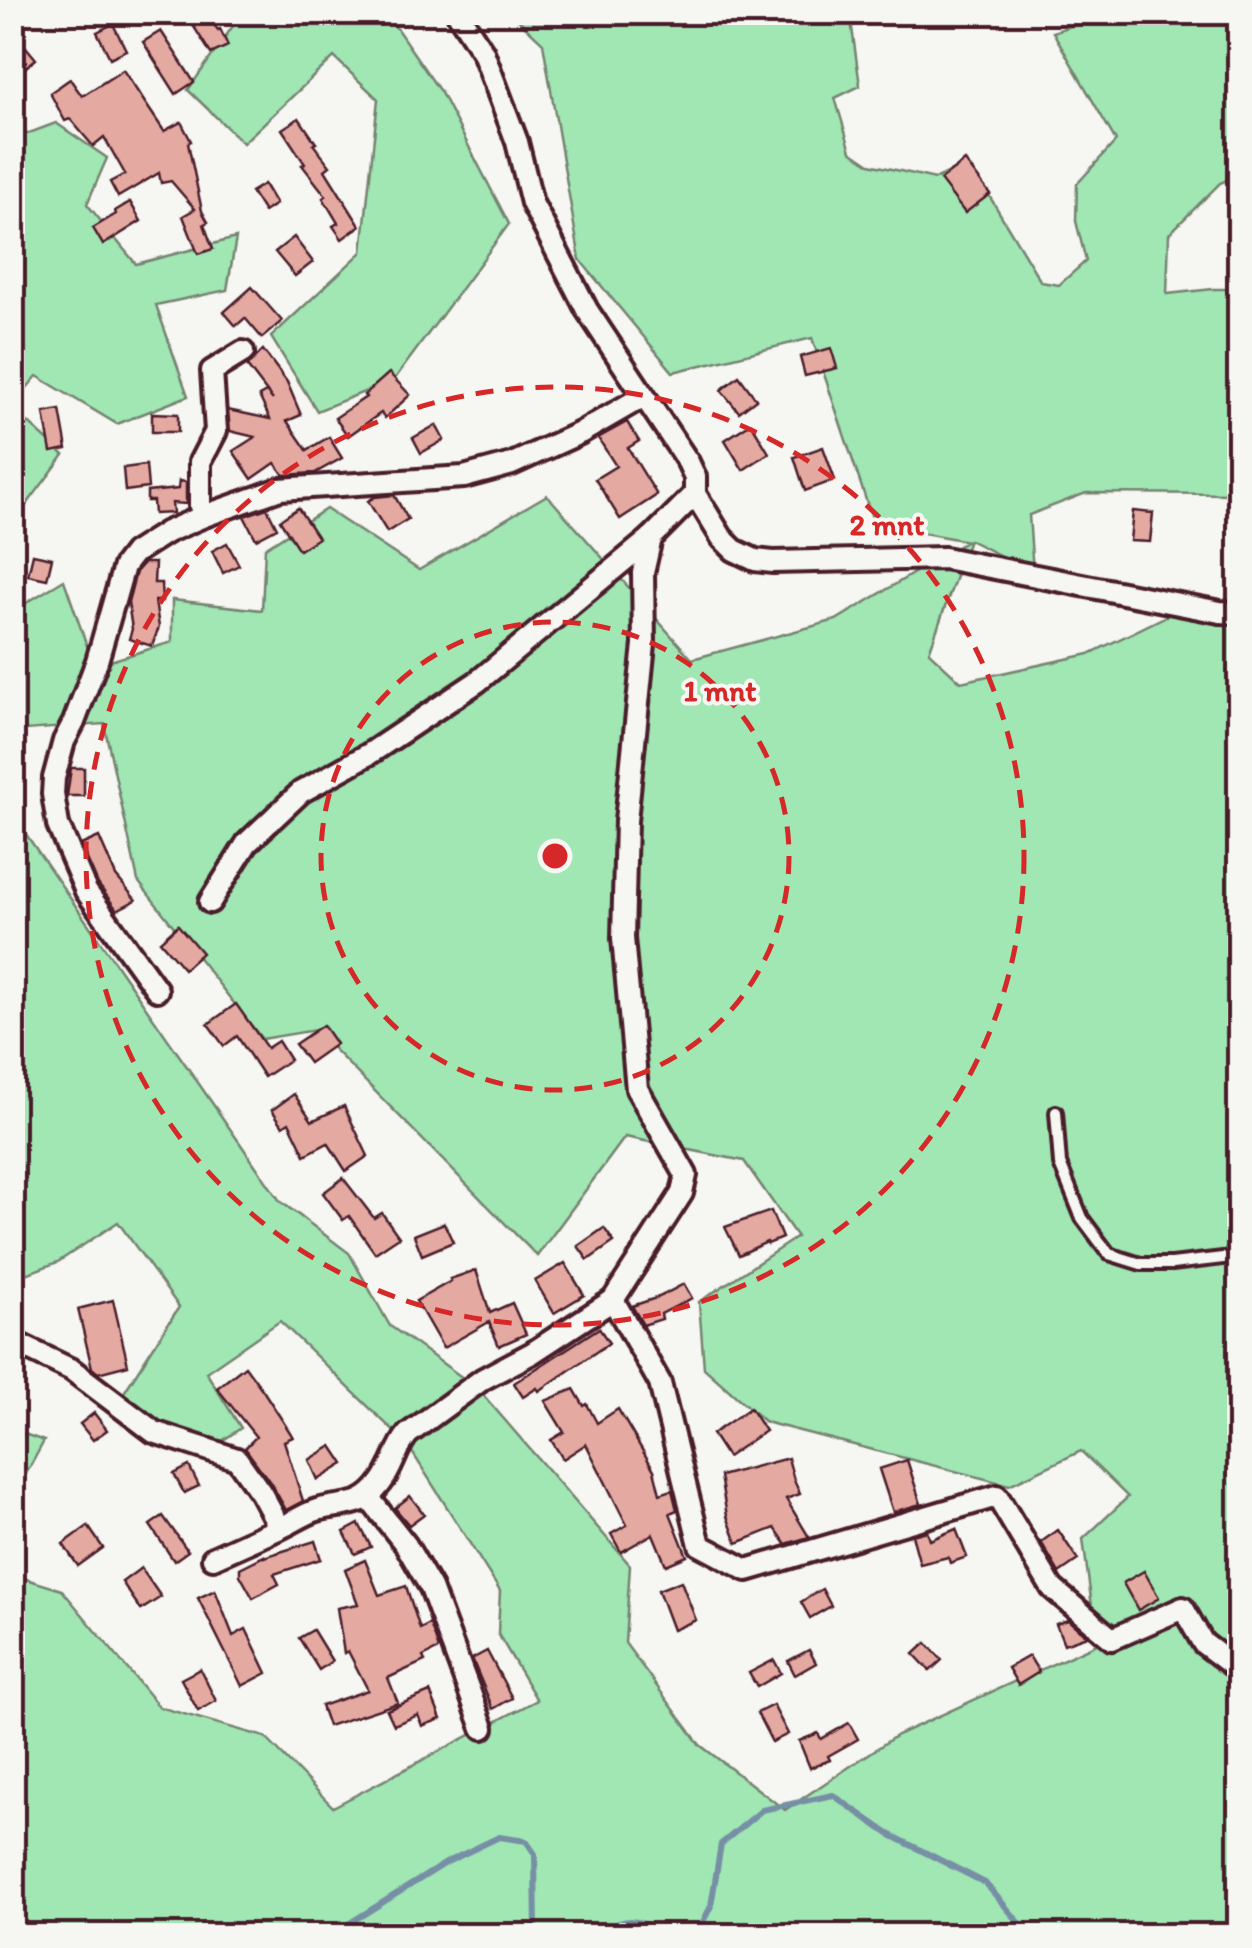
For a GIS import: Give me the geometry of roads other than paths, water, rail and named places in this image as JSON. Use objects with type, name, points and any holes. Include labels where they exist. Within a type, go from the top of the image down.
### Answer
[{"type":"street","points":[[456,12],[483,52],[517,142],[532,203],[587,310],[688,462],[695,494],[734,550],[755,560],[772,562],[944,558],[1240,613]]},
{"type":"street","points":[[204,516],[200,506],[200,462],[216,431],[212,371],[243,352]]},
{"type":"street","points":[[157,990],[86,891],[58,825],[53,794],[64,741],[97,661],[124,566],[134,553],[167,532],[204,516],[280,490],[464,477],[512,464],[580,433],[644,396]]},
{"type":"street","points":[[210,902],[248,843],[301,792],[370,754],[478,682],[652,538],[695,494]]},
{"type":"street","points":[[212,1558],[317,1510],[353,1506],[368,1497],[383,1481],[408,1434],[483,1380],[612,1300],[682,1193],[686,1176],[637,1089],[623,938],[626,821],[644,644],[643,573],[652,538]]},
{"type":"street","points":[[612,1300],[660,1384],[700,1545],[747,1570],[997,1496],[1052,1588],[1112,1639],[1183,1608],[1203,1643],[1240,1671]]},
{"type":"street","points":[[12,1341],[72,1370],[154,1432],[237,1458],[280,1528]]},
{"type":"street","points":[[368,1497],[406,1545],[431,1588],[483,1728]]},
{"type":"lane","points":[[1056,1112],[1060,1164],[1082,1218],[1109,1254],[1140,1264],[1240,1256]]},
{"type":"waterway","points":[[686,1936],[699,1930],[711,1906],[721,1844],[762,1810],[833,1795],[889,1834],[985,1883],[1031,1936]]},
{"type":"waterway","points":[[329,1936],[449,1861],[499,1837],[526,1841],[535,1854],[536,1936]]},
{"type":"waterway","points":[[602,1936],[616,1924],[631,1921],[646,1925],[661,1936]]}]
